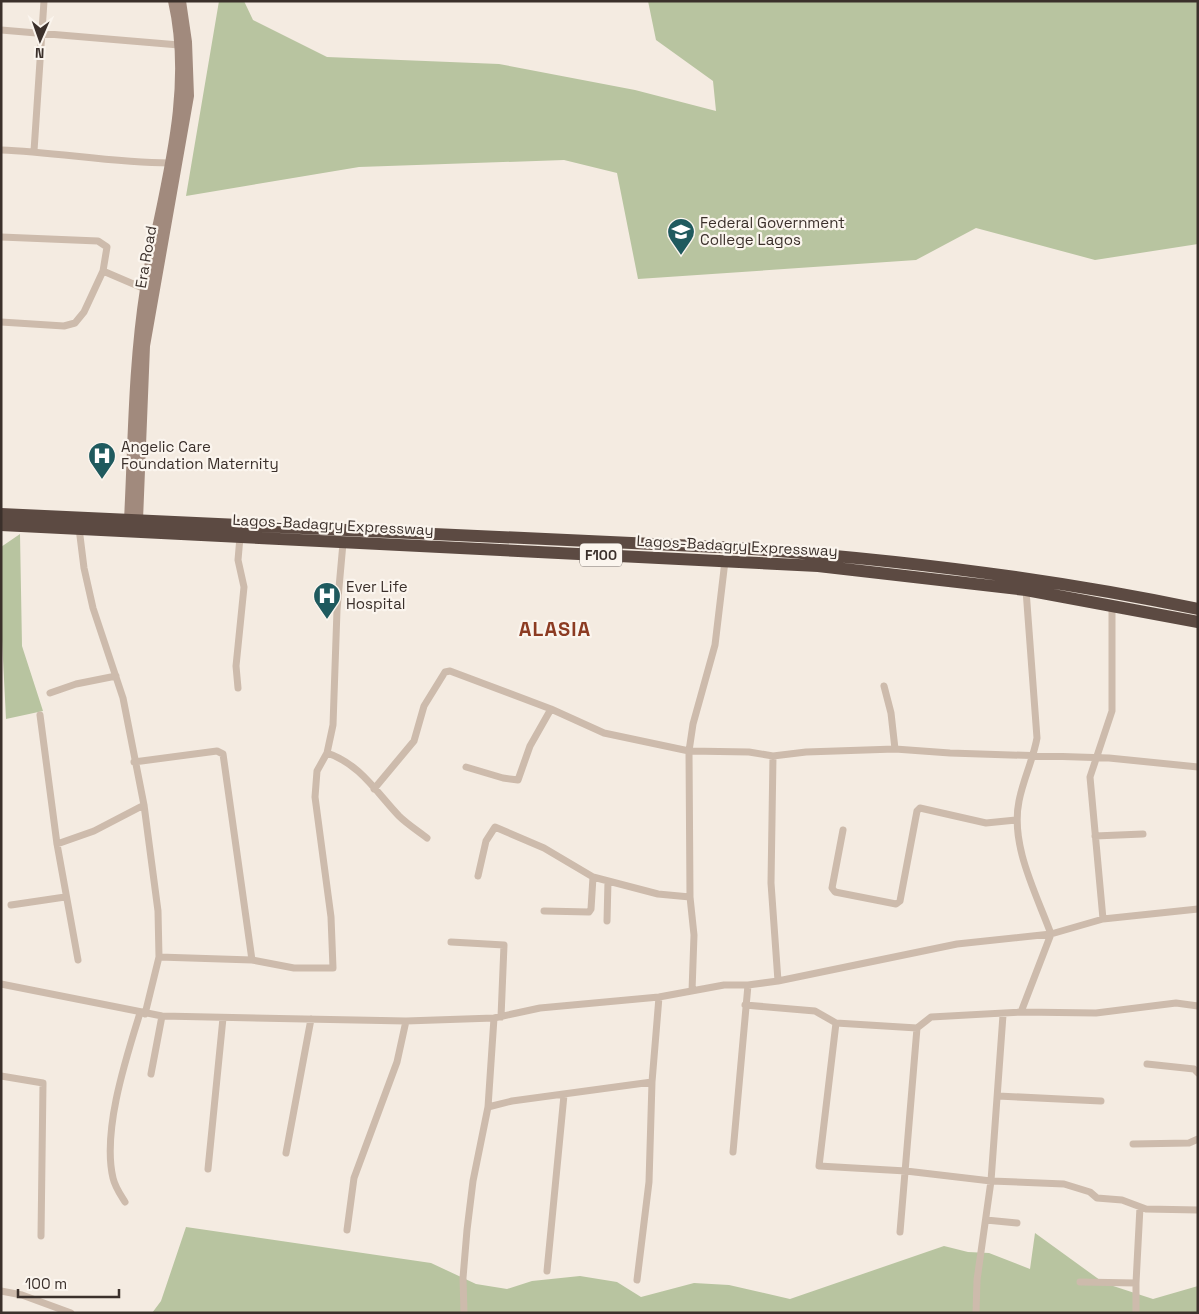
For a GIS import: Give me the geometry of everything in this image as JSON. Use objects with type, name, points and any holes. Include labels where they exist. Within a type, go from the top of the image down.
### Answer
[{"type":"highway","name":"Lagos-Badagry Expressway","points":[[1,514],[738,548],[842,556],[976,570],[1198,609]]},
{"type":"highway","name":"Lagos-Badagry Expressway","points":[[1,525],[818,566],[1026,590],[1112,604],[1198,622]]},
{"type":"main road","points":[[134,520],[136,370],[146,289],[179,112],[179,45],[173,1]]},
{"type":"main road","name":"Era Road","points":[[134,520],[145,346],[189,96],[188,48],[181,1]]},
{"type":"street","points":[[34,151],[44,1]]},
{"type":"street","points":[[1,30],[179,45]]},
{"type":"street","points":[[1,150],[34,151],[142,163],[169,163]]},
{"type":"street","points":[[1,237],[98,241],[107,247],[103,271],[84,312],[75,323],[64,326],[1,322]]},
{"type":"street","points":[[103,271],[146,289]]},
{"type":"street","points":[[80,528],[84,568],[93,608],[123,698],[134,762],[144,805],[158,911],[159,957],[142,1014],[127,1055],[112,1129],[113,1177],[125,1202]]},
{"type":"street","points":[[238,688],[236,666],[244,586],[238,560],[240,537]]},
{"type":"street","points":[[159,957],[252,960],[294,968],[333,968],[330,907],[315,797],[317,771],[327,753],[333,725],[337,610],[343,543]]},
{"type":"street","points":[[692,991],[694,935],[690,896],[689,751],[693,724],[714,645],[725,561]]},
{"type":"street","points":[[1021,1012],[1051,934],[1019,842],[1016,820],[1019,801],[1034,754],[1037,738],[1026,590]]},
{"type":"street","points":[[1103,919],[1090,777],[1112,711],[1112,604]]},
{"type":"street","points":[[374,789],[414,741],[424,706],[445,672],[450,671],[551,709],[604,733],[689,751],[749,752],[773,756],[806,752],[895,748],[950,753],[1034,754],[1198,767]]},
{"type":"street","points":[[50,693],[76,684],[116,676]]},
{"type":"street","points":[[884,686],[891,713],[895,748]]},
{"type":"street","points":[[466,767],[503,778],[518,780],[530,746],[551,709]]},
{"type":"street","points":[[40,715],[65,897],[78,960]]},
{"type":"street","points":[[134,762],[217,751],[223,754],[252,960]]},
{"type":"street","points":[[327,753],[346,761],[358,771],[401,818],[427,838]]},
{"type":"street","points":[[773,756],[771,883],[778,981]]},
{"type":"street","points":[[57,844],[94,831],[144,805]]},
{"type":"street","points":[[843,830],[832,888],[835,892],[896,904],[900,901],[917,811],[920,808],[986,823],[1016,820]]},
{"type":"street","points":[[478,876],[486,841],[495,827],[544,848],[594,877],[658,894],[690,896]]},
{"type":"street","points":[[1096,836],[1143,834]]},
{"type":"street","points":[[544,911],[589,912],[591,909],[594,877]]},
{"type":"street","points":[[607,921],[608,881]]},
{"type":"street","points":[[11,905],[65,897]]},
{"type":"street","points":[[1,984],[142,1014],[162,1016],[406,1021],[498,1018],[540,1008],[659,997],[724,985],[748,985],[778,981],[957,944],[1051,934],[1103,919],[1198,909]]},
{"type":"street","points":[[451,942],[504,945],[488,1107],[473,1181],[467,1230],[463,1278],[464,1313]]},
{"type":"street","points":[[734,1152],[748,985]]},
{"type":"street","points":[[637,1280],[649,1182],[652,1082],[659,997]]},
{"type":"street","points":[[745,1005],[815,1011],[836,1024],[917,1028],[931,1017],[1003,1015],[1021,1012],[1096,1013],[1176,1002],[1198,1006]]},
{"type":"street","points":[[976,1313],[978,1280],[991,1181],[1003,1015]]},
{"type":"street","points":[[151,1074],[162,1016]]},
{"type":"street","points":[[208,1169],[223,1018]]},
{"type":"street","points":[[286,1153],[311,1019]]},
{"type":"street","points":[[347,1230],[354,1178],[397,1062],[406,1021]]},
{"type":"street","points":[[836,1024],[819,1166],[906,1171],[991,1181],[1064,1184],[1090,1192],[1097,1198],[1122,1200],[1140,1207],[1198,1210]]},
{"type":"street","points":[[900,1232],[917,1028]]},
{"type":"street","points":[[1147,1064],[1194,1069],[1198,1074]]},
{"type":"street","points":[[1,1076],[43,1084],[41,1236]]},
{"type":"street","points":[[488,1107],[512,1101],[652,1082]]},
{"type":"street","points":[[547,1271],[564,1095]]},
{"type":"street","points":[[998,1096],[1101,1101]]},
{"type":"street","points":[[1133,1144],[1189,1143],[1198,1139]]},
{"type":"street","points":[[1136,1313],[1140,1207]]},
{"type":"street","points":[[986,1220],[1017,1223]]},
{"type":"street","points":[[1080,1282],[1136,1283]]},
{"type":"street","points":[[1,1291],[22,1295],[72,1313]]},
{"type":"green space","points":[[219,1],[244,1],[253,20],[327,57],[499,64],[635,90],[716,111],[713,81],[656,40],[648,1],[1198,1],[1198,244],[1095,260],[976,228],[916,260],[638,279],[617,173],[564,160],[359,167],[186,196]]},
{"type":"green space","points":[[20,534],[22,646],[43,711],[6,719],[1,620],[1,547]]},
{"type":"green space","points":[[186,1227],[431,1263],[476,1284],[507,1289],[532,1281],[580,1276],[617,1282],[641,1297],[694,1283],[729,1285],[790,1299],[944,1246],[968,1252],[989,1253],[1030,1269],[1035,1233],[1104,1283],[1153,1299],[1198,1286],[1198,1313],[152,1313],[161,1301]]},
{"type":"place","name":"Federal Government College Lagos","points":[[681,256]]},
{"type":"place","name":"Angelic Care Foundation Maternity","points":[[102,480]]},
{"type":"place","name":"Ever Life Hospital","points":[[327,620]]},
{"type":"district","name":"ALASIA","points":[[555,629]]}]
